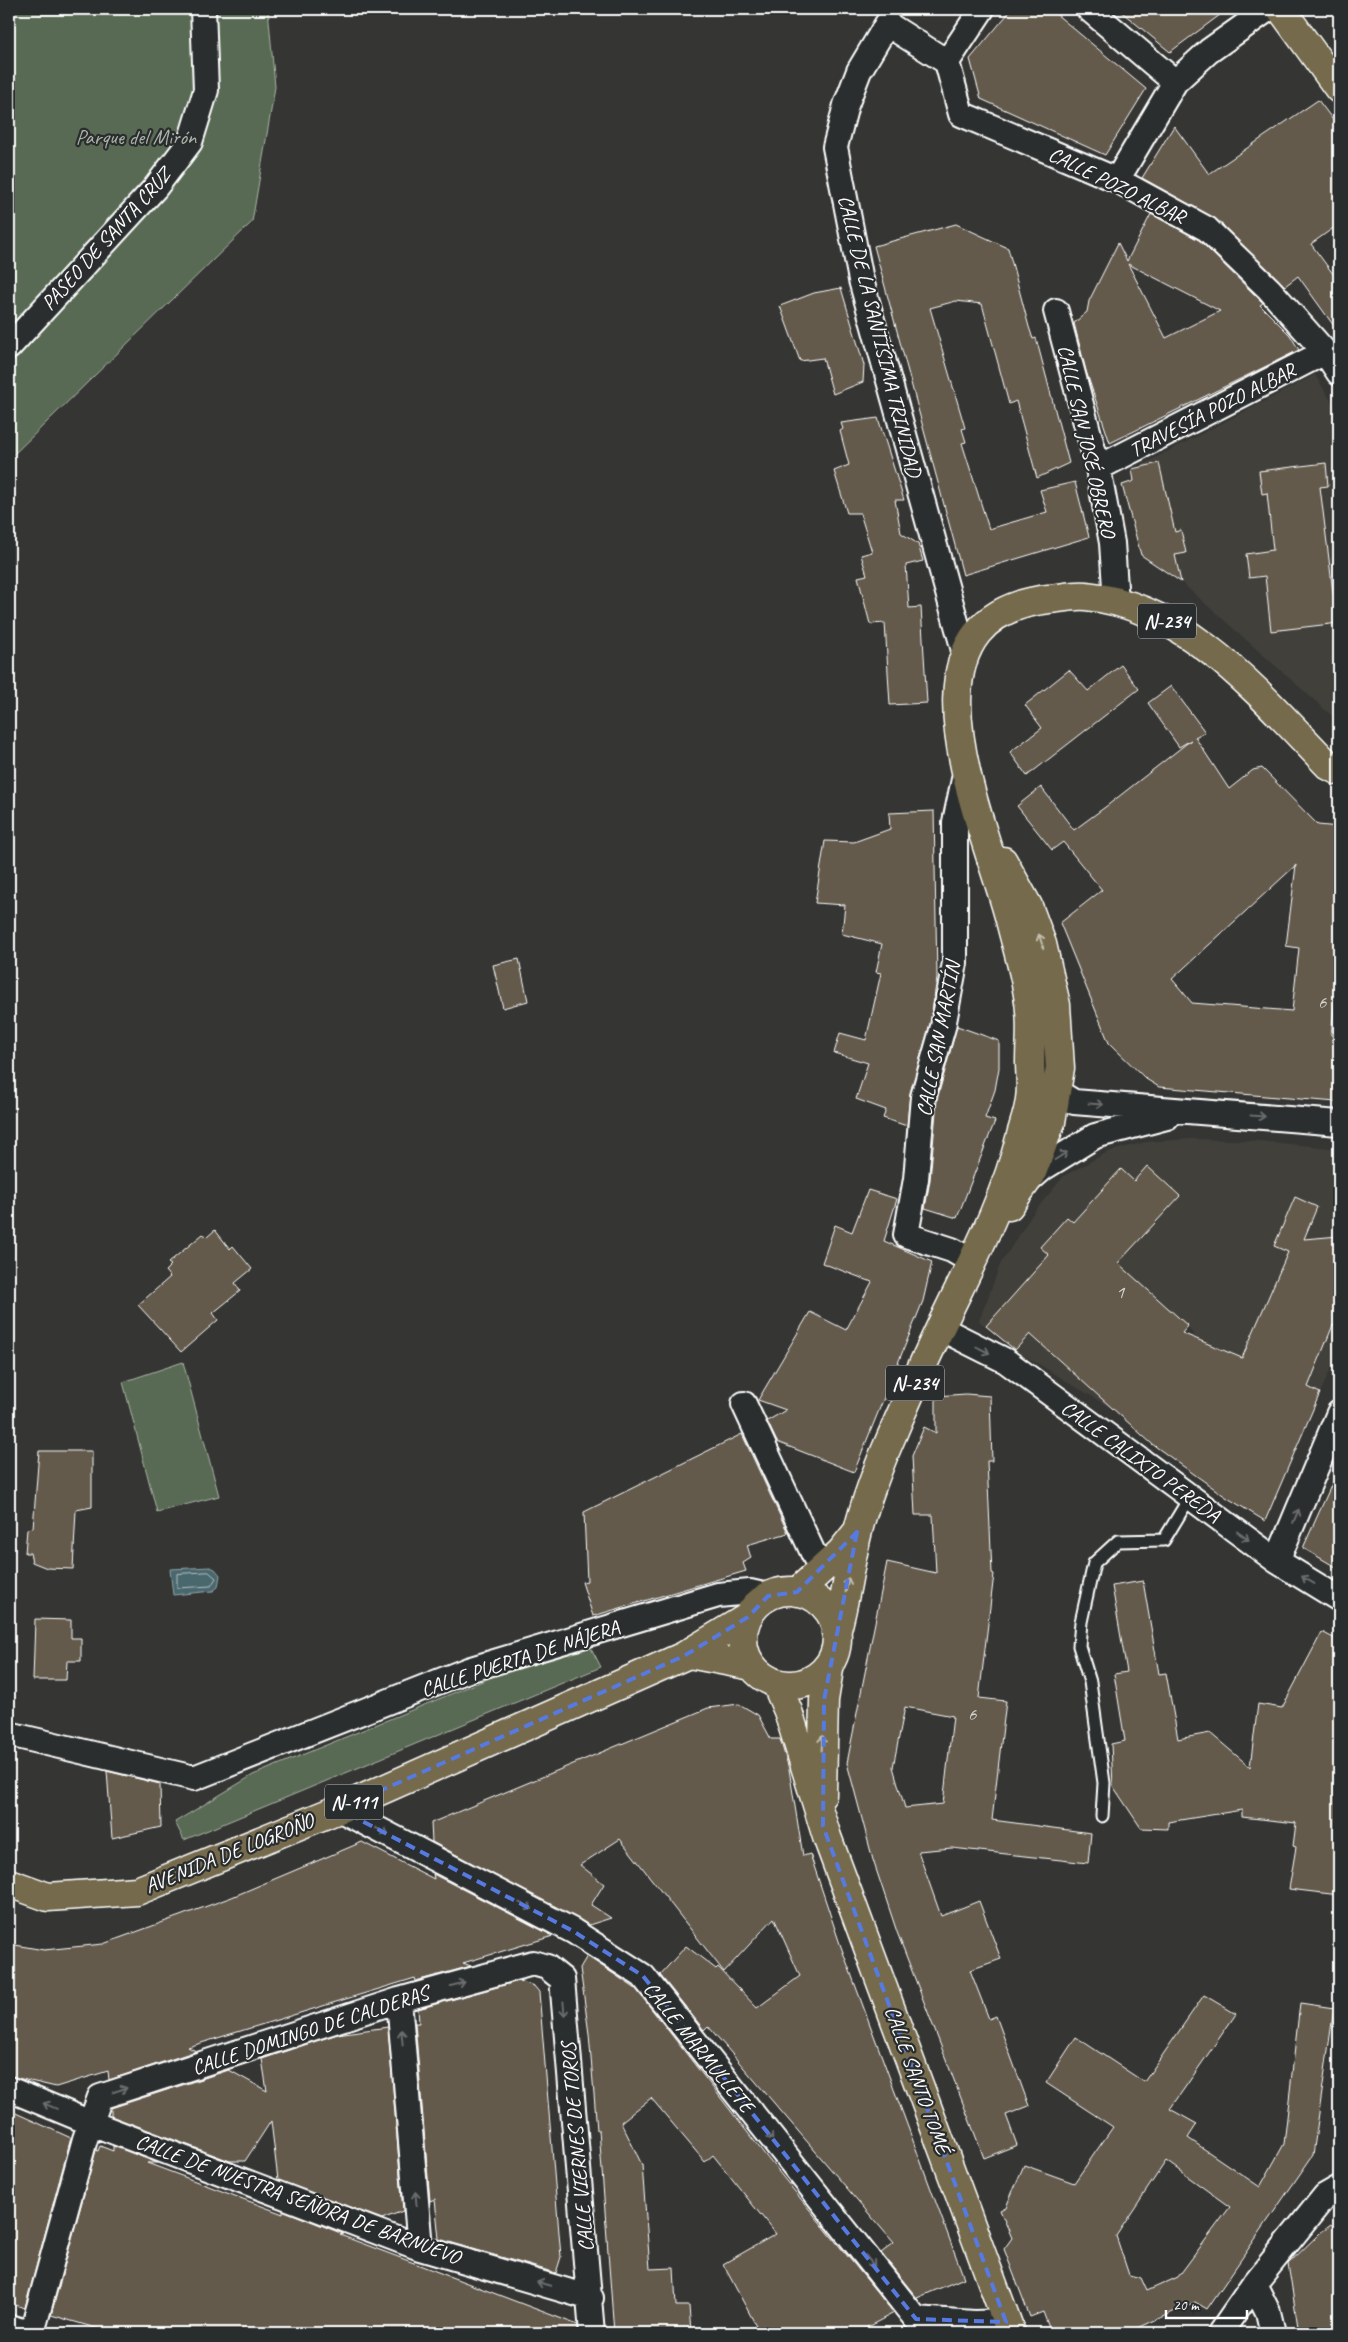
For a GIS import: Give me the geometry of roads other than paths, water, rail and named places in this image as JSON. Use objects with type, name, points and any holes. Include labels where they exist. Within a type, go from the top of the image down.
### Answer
[{"type":"main road","points":[[1281,9],[1339,89]]},
{"type":"main road","name":"N-234","points":[[836,1633],[843,1607],[857,1532],[882,1457],[940,1328],[978,1251],[1012,1171],[1030,1099],[1030,1009],[1016,945],[981,826],[966,770],[958,730],[957,682],[965,654],[977,633],[1001,612],[1027,602],[1083,596],[1139,608],[1170,622],[1200,643],[1278,714],[1329,766],[1339,771]]},
{"type":"main road","points":[[978,1251],[1031,1175],[1051,1122],[1051,1083],[1060,1068],[1056,1005],[1042,944],[1018,884],[981,826]]},
{"type":"main road","name":"N-234","points":[[797,1592],[841,1552],[857,1532]]},
{"type":"main road","points":[[782,1592],[797,1592],[822,1603],[832,1618],[836,1633],[835,1648],[830,1663],[819,1675],[806,1683],[791,1685],[776,1683],[763,1677],[752,1666],[743,1642],[743,1629],[756,1605],[768,1596],[782,1592]]},
{"type":"main road","name":"AVENIDA DE LOGROÑO","points":[[9,1883],[48,1897],[137,1891],[339,1809],[689,1654],[748,1617]]},
{"type":"main road","points":[[689,1654],[752,1666]]},
{"type":"main road","name":"CALLE SANTO TOMÉ","points":[[823,1826],[821,1765],[824,1700],[830,1663]]},
{"type":"main road","name":"CALLE SANTO TOMÉ","points":[[776,1683],[788,1711],[823,1826],[1008,2328]]},
{"type":"street","name":"PASEO DE SANTA CRUZ","points":[[9,347],[155,188],[190,142],[206,90],[203,9]]},
{"type":"street","points":[[947,62],[982,9]]},
{"type":"street","points":[[1089,9],[1175,82]]},
{"type":"street","points":[[1117,180],[1175,82],[1209,51],[1268,9]]},
{"type":"street","name":"CALLE DE LA SANTÍSIMA TRINIDAD","points":[[947,62],[887,24],[859,71],[846,105],[835,147],[861,280],[965,654]]},
{"type":"street","name":"CALLE POZO ALBAR","points":[[947,62],[961,114],[1117,180],[1207,229],[1269,288],[1325,352],[1339,372]]},
{"type":"street","name":"CALLE SAN JOSÉ OBRERO","points":[[1056,311],[1098,468],[1112,543],[1116,602]]},
{"type":"street","name":"TRAVESÍA POZO ALBAR","points":[[1098,468],[1325,352]]},
{"type":"street","name":"CALLE SAN MARTÍN","points":[[966,770],[955,822],[955,963],[943,1027],[924,1097],[916,1179],[906,1235],[952,1250],[978,1251]]},
{"type":"street","points":[[1016,945],[1030,970],[1038,990],[1044,1018],[1051,1083],[1074,1102],[1339,1123]]},
{"type":"street","points":[[1023,1186],[1043,1168],[1094,1136],[1138,1123],[1194,1112]]},
{"type":"street","name":"CALLE CALIXTO PEREDA","points":[[940,1328],[1006,1361],[1277,1561],[1339,1599]]},
{"type":"street","points":[[744,1404],[821,1570]]},
{"type":"street","points":[[1277,1561],[1339,1413]]},
{"type":"street","name":"CALLE PUERTA DE NÁJERA","points":[[9,1734],[194,1778],[468,1670],[718,1595],[750,1592],[768,1596]]},
{"type":"street","name":"CALLE MARMULLETE","points":[[339,1809],[573,1931],[643,1976],[916,2319],[974,2323],[1008,2328]]},
{"type":"street","name":"CALLE DOMINGO DE CALDERAS","points":[[90,2123],[100,2097],[399,2000],[534,1962],[547,1967]]},
{"type":"street","name":"CALLE VIERNES DE TOROS","points":[[547,1967],[562,1979],[591,2298],[592,2333]]},
{"type":"street","points":[[399,2000],[420,2248]]},
{"type":"street","name":"CALLE DE NUESTRA SEÑORA DE BARNUEVO","points":[[9,2089],[90,2123],[420,2248],[591,2298]]},
{"type":"street","points":[[9,2327],[30,2333],[90,2123]]},
{"type":"street","points":[[1220,2333],[1254,2284],[1325,2196],[1339,2188]]},
{"type":"street","points":[[1254,2284],[1268,2312],[1273,2333]]},
{"type":"lane","points":[[1102,1816],[1104,1783],[1090,1682],[1079,1646],[1081,1622],[1094,1563],[1118,1541],[1164,1540],[1190,1497]]},
{"type":"water","points":[[210,1567],[215,1569],[220,1575],[218,1587],[213,1591],[173,1595],[170,1569]]},
{"type":"park label","name":"Parque del Mirón","points":[[136,137]]}]
